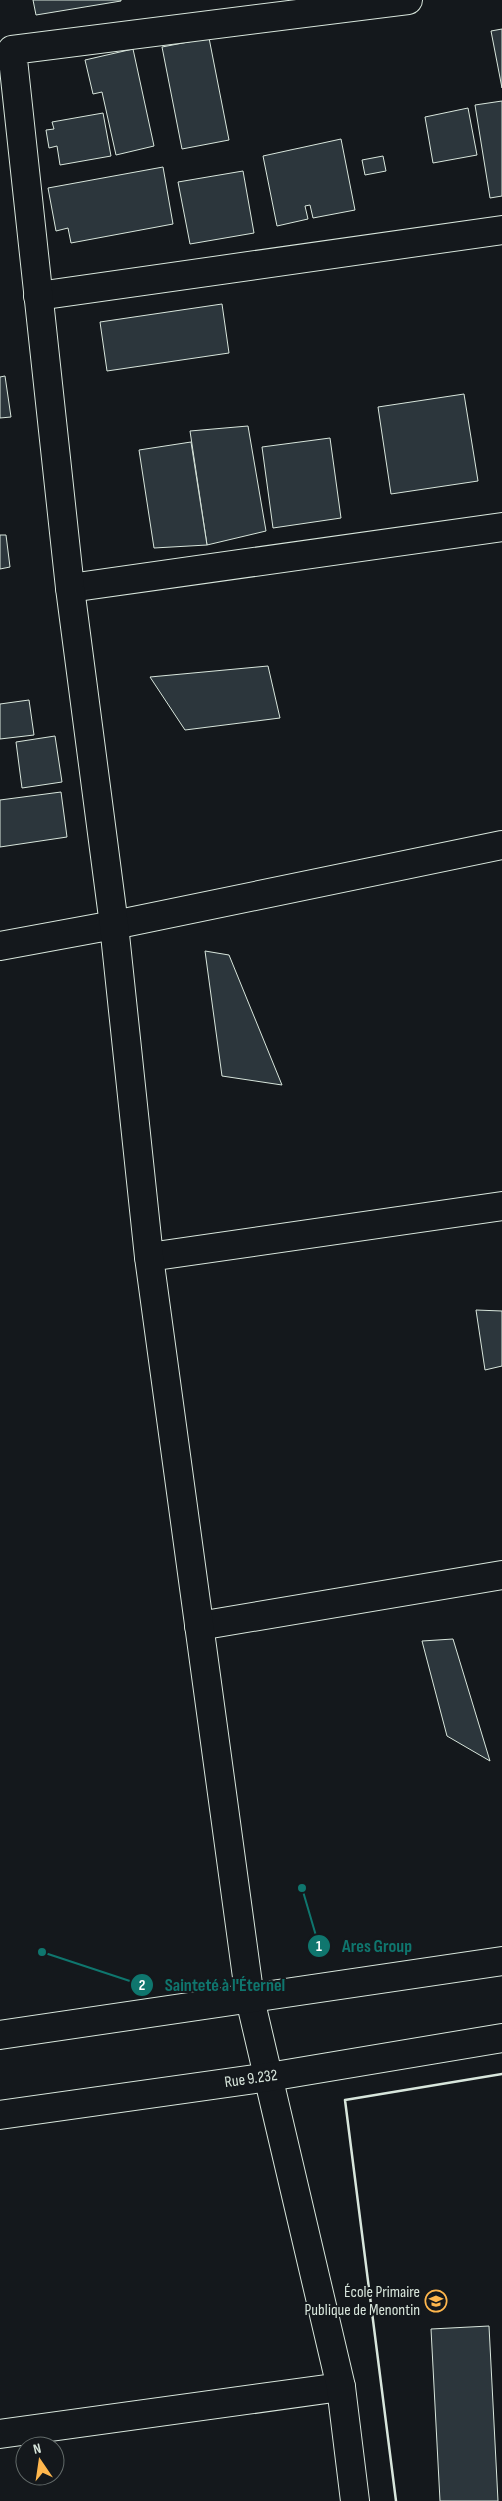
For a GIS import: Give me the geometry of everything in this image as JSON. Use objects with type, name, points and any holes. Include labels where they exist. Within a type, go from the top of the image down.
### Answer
[{"type":"street","points":[[355,2501],[341,2387],[250,1999],[149,1257],[114,925],[70,588],[12,50],[408,0]]},
{"type":"street","points":[[38,296],[502,230]]},
{"type":"street","points":[[70,588],[502,527]]},
{"type":"street","points":[[0,946],[114,925],[502,845]]},
{"type":"street","points":[[149,1257],[502,1206]]},
{"type":"street","points":[[199,1626],[502,1575]]},
{"type":"street","points":[[0,2035],[502,1961]]},
{"type":"street","name":"Rue 9.232","points":[[0,2114],[269,2077],[502,2038]]},
{"type":"street","points":[[0,2434],[341,2387]]},
{"type":"building","points":[[33,0],[121,0],[121,1],[36,15]]},
{"type":"building","points":[[502,29],[502,88],[491,31]]},
{"type":"building","points":[[209,38],[229,140],[182,149],[162,47]]},
{"type":"building","points":[[133,49],[154,146],[116,155],[102,92],[93,94],[85,60]]},
{"type":"building","points":[[502,101],[502,196],[490,198],[475,105]]},
{"type":"building","points":[[468,108],[477,155],[433,163],[425,117]]},
{"type":"building","points":[[103,113],[111,156],[60,165],[57,146],[49,148],[46,130],[54,129],[52,122]]},
{"type":"building","points":[[341,139],[355,210],[313,218],[310,205],[305,206],[308,219],[277,226],[263,156]]},
{"type":"building","points":[[383,156],[386,171],[365,175],[362,160]]},
{"type":"building","points":[[163,167],[173,224],[71,243],[68,228],[56,231],[48,188]]},
{"type":"building","points":[[243,171],[254,233],[190,244],[178,182]]},
{"type":"building","points":[[222,304],[229,353],[107,371],[100,322]]},
{"type":"building","points":[[5,376],[11,417],[0,418],[0,377]]},
{"type":"building","points":[[464,394],[478,481],[391,494],[378,407]]},
{"type":"building","points":[[248,426],[266,531],[207,545],[190,431]]},
{"type":"building","points":[[330,438],[341,518],[273,528],[262,447]]},
{"type":"building","points":[[191,442],[207,545],[154,548],[139,450]]},
{"type":"building","points":[[0,535],[6,535],[10,567],[0,569]]},
{"type":"building","points":[[268,666],[280,718],[185,730],[150,677]]},
{"type":"building","points":[[29,700],[34,735],[0,739],[0,704]]},
{"type":"building","points":[[55,736],[62,782],[22,788],[16,742]]},
{"type":"building","points":[[61,792],[67,837],[0,847],[0,800]]},
{"type":"building","points":[[205,951],[229,955],[282,1085],[222,1076]]},
{"type":"building","points":[[476,1310],[502,1311],[502,1366],[485,1370]]},
{"type":"building","points":[[453,1639],[490,1761],[447,1736],[422,1641]]},
{"type":"building","points":[[489,2326],[498,2501],[440,2501],[431,2329]]},
{"type":"wall","points":[[396,2501],[345,2100],[502,2074]]},
{"type":"place","name":"Ares Group","points":[[302,1888]]},
{"type":"place","name":"Sainteté à l'Éternel","points":[[42,1952]]},
{"type":"place","name":"École Primaire Publique de Menontin","points":[[436,2301]]}]
